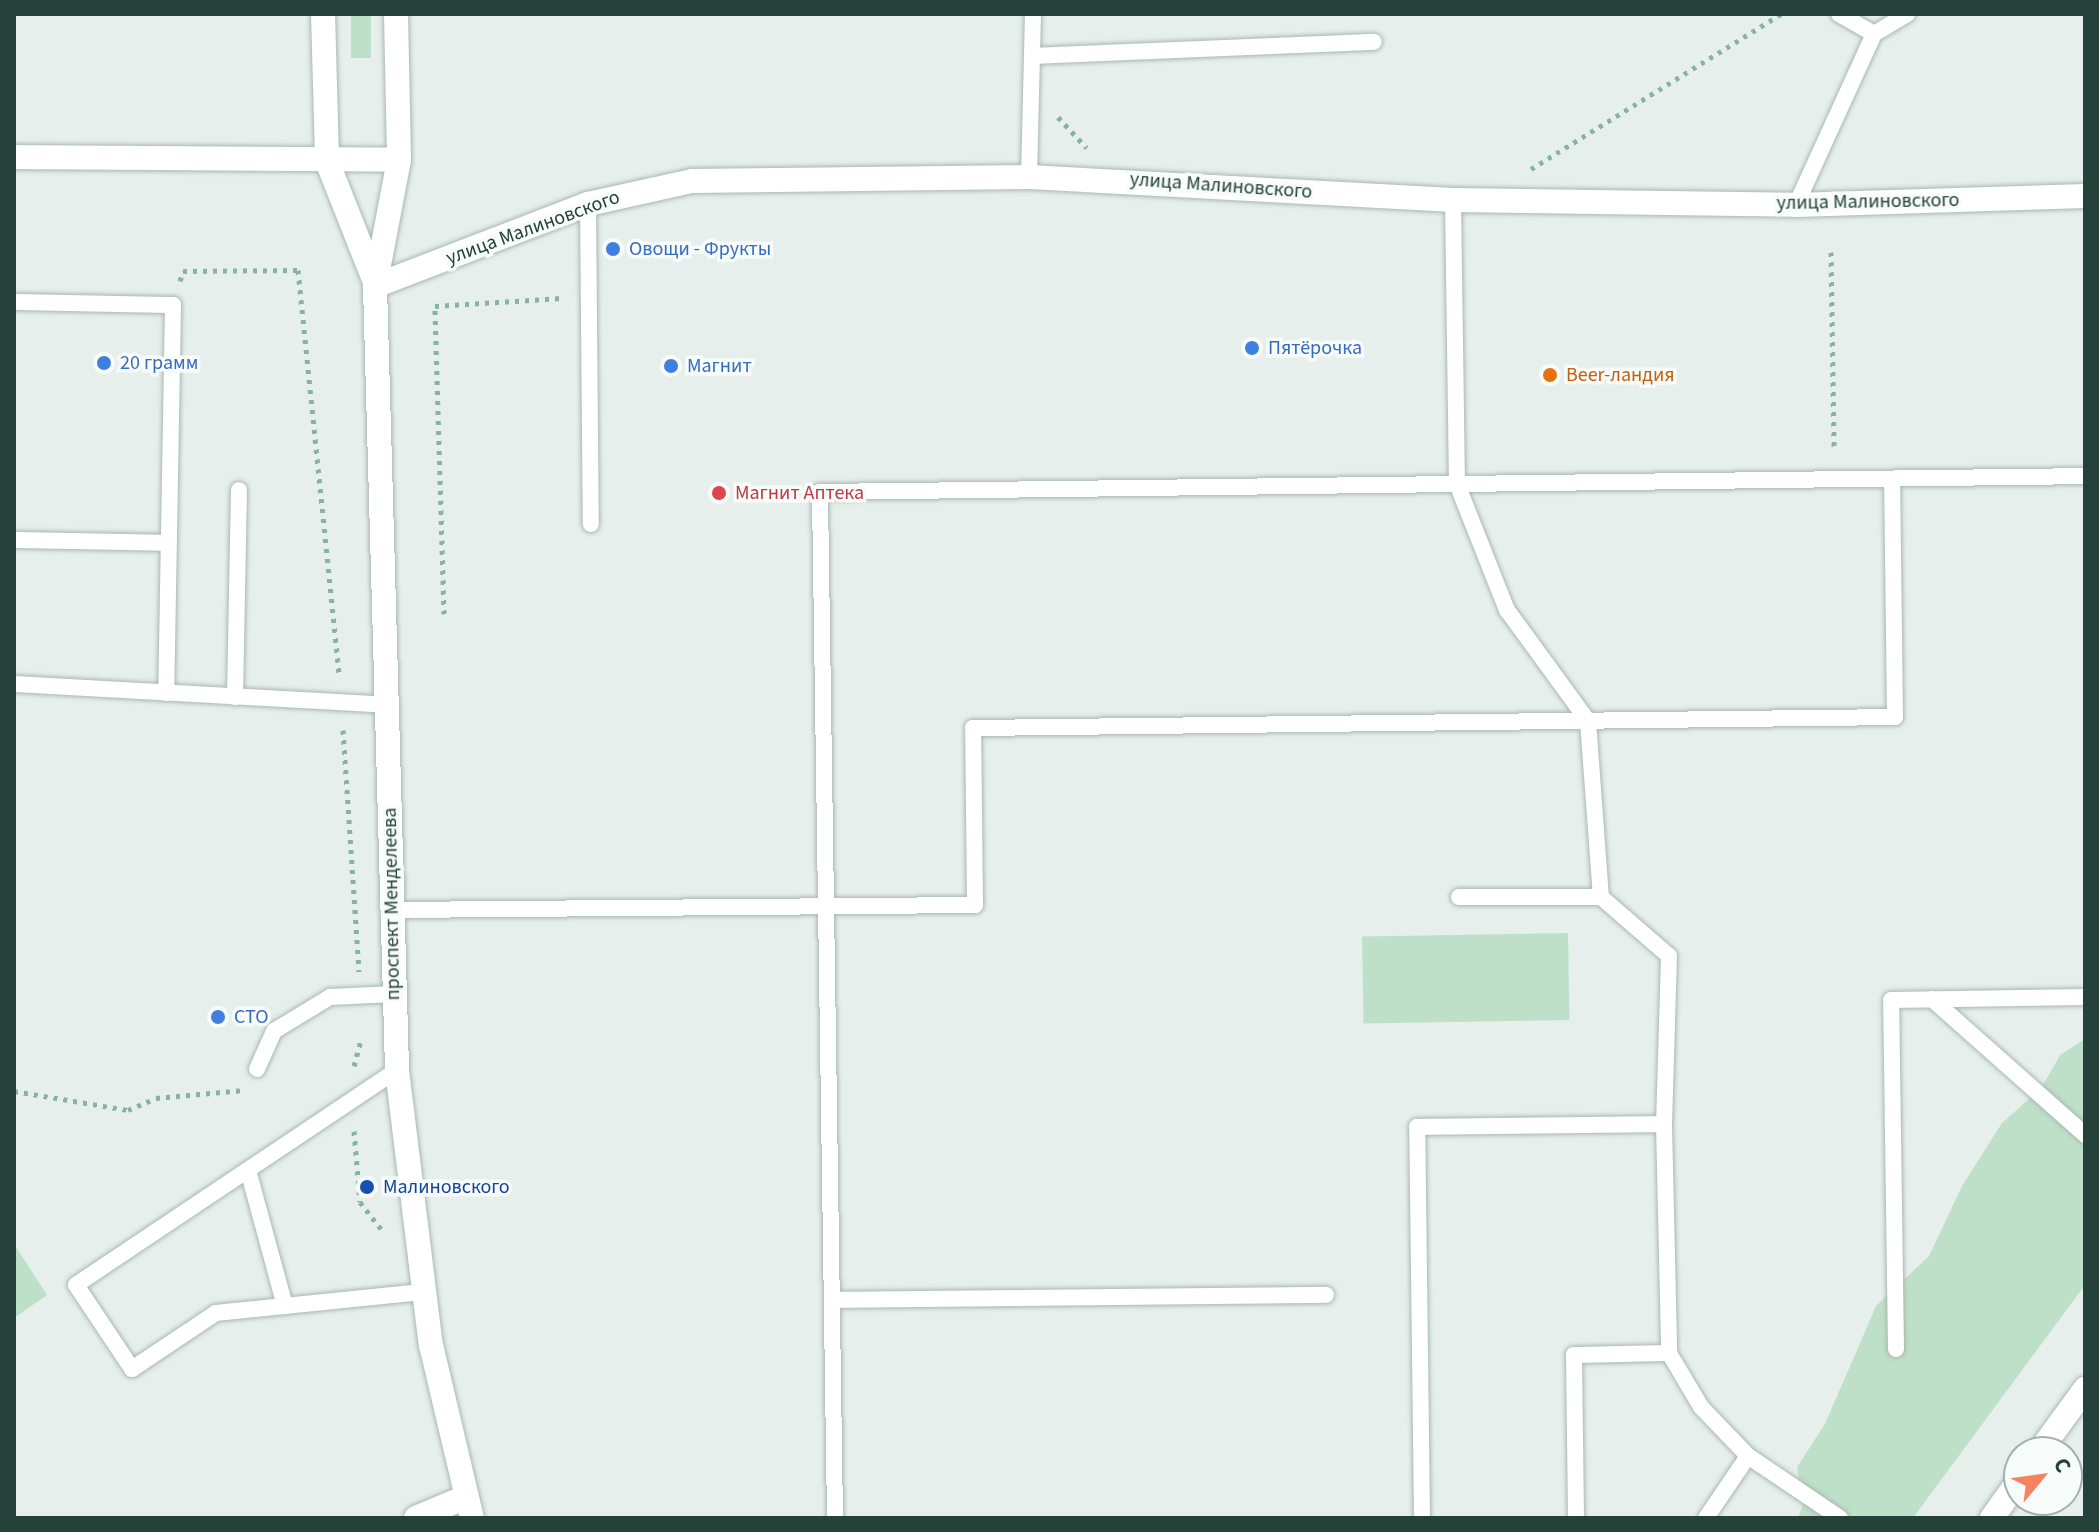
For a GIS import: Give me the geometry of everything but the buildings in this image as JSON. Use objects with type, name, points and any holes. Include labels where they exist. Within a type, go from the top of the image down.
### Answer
[{"type":"street","name":"проспект Менделеева","points":[[323,14],[327,161],[375,284]]},
{"type":"street","name":"проспект Менделеева","points":[[396,14],[399,160],[375,284],[397,1070],[424,1292],[469,1508]]},
{"type":"street","points":[[14,157],[399,160]]},
{"type":"street","name":"улица Малиновского","points":[[375,284],[588,204],[692,181],[1029,177],[1453,200],[1796,205],[2085,196]]},
{"type":"street","points":[[2051,1436],[2085,1389]]},
{"type":"street","points":[[416,1518],[469,1508]]},
{"type":"lane","points":[[1029,177],[1033,14]]},
{"type":"lane","points":[[1839,14],[1874,34]]},
{"type":"lane","points":[[1796,205],[1874,34],[1907,14]]},
{"type":"lane","points":[[1033,56],[1374,42]]},
{"type":"lane","points":[[1453,200],[1457,484],[1507,610],[1588,721],[1601,897]]},
{"type":"lane","points":[[588,204],[591,524]]},
{"type":"lane","points":[[14,302],[173,305],[166,693]]},
{"type":"lane","points":[[835,1518],[820,492],[2085,476]]},
{"type":"lane","points":[[392,910],[975,905],[973,728],[1895,717],[1892,479]]},
{"type":"lane","points":[[235,697],[239,490]]},
{"type":"lane","points":[[14,540],[168,543]]},
{"type":"lane","points":[[14,684],[387,705]]},
{"type":"lane","points":[[1459,897],[1601,897],[1669,956],[1664,1124],[1669,1353],[1701,1407],[1748,1456],[1840,1518]]},
{"type":"lane","points":[[257,1069],[274,1031],[330,997],[394,994]]},
{"type":"lane","points":[[1896,1349],[1891,1000],[2085,997]]},
{"type":"lane","points":[[1932,999],[2085,1135]]},
{"type":"lane","points":[[397,1070],[76,1285],[132,1369],[216,1313],[424,1292]]},
{"type":"lane","points":[[1422,1518],[1417,1127],[1664,1124]]},
{"type":"lane","points":[[248,1170],[285,1306]]},
{"type":"lane","points":[[832,1300],[1326,1295]]},
{"type":"lane","points":[[1576,1518],[1574,1355],[1669,1353]]},
{"type":"lane","points":[[1706,1518],[1748,1456]]},
{"type":"path","points":[[1531,169],[1781,14]]},
{"type":"path","points":[[1831,252],[1834,479]]},
{"type":"path","points":[[444,614],[435,306],[588,296]]},
{"type":"path","points":[[14,1091],[128,1110],[156,1098],[241,1093],[257,1069]]},
{"type":"green space","points":[[351,14],[371,14],[371,58],[351,58]]},
{"type":"green space","points":[[1568,933],[1570,1020],[1364,1024],[1362,937]]},
{"type":"green space","points":[[2085,1039],[2085,1285],[1913,1518],[1798,1518],[1803,1504],[1797,1467],[1825,1424],[1876,1306],[1929,1256],[1962,1186],[2002,1123],[2042,1087],[2060,1055]]},
{"type":"green space","points":[[14,1244],[47,1295],[14,1318]]},
{"type":"place","name":"Овощи - Фрукты","points":[[613,249]]},
{"type":"place","name":"Пятёрочка","points":[[1252,348]]},
{"type":"place","name":"20 грамм","points":[[104,363]]},
{"type":"place","name":"Магнит","points":[[671,366]]},
{"type":"place","name":"Beer-ландия","points":[[1550,375]]},
{"type":"place","name":"Магнит Аптека","points":[[719,493]]},
{"type":"place","name":"СТО","points":[[218,1017]]},
{"type":"place","name":"Малиновского","points":[[367,1187]]}]
